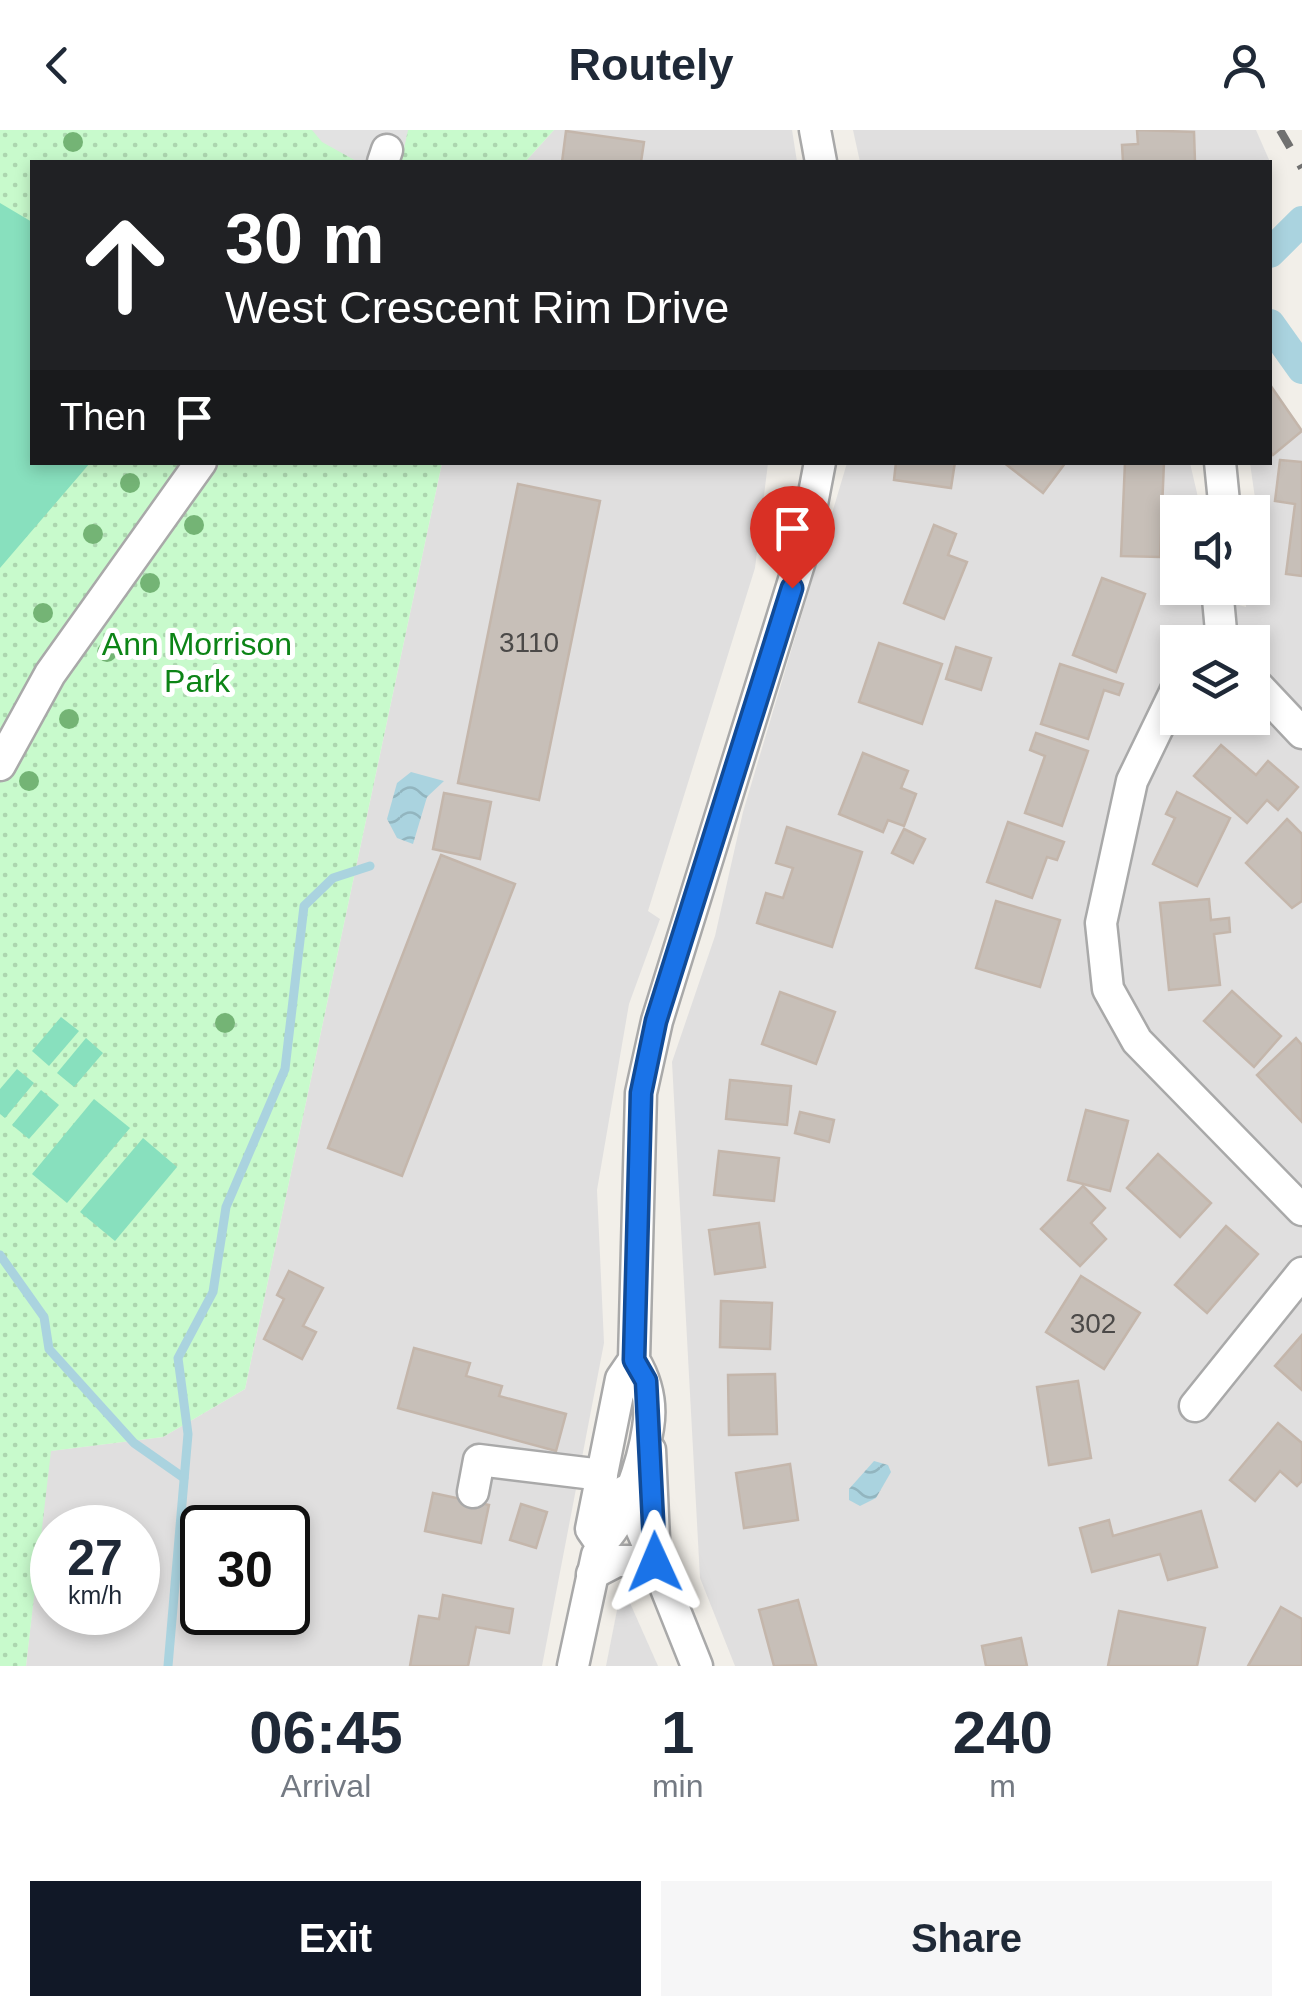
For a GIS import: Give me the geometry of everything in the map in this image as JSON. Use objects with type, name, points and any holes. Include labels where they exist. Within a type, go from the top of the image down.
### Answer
[{"type":"street","points":[[815,130],[821,160]]},
{"type":"street","points":[[0,764],[50,674],[199,465]]},
{"type":"street","points":[[655,1562],[646,1381],[634,1360],[641,1093],[656,1021],[803,551],[819,465]]},
{"type":"street","points":[[1220,465],[1223,495]]},
{"type":"street","points":[[1270,699],[1302,733]]},
{"type":"street","points":[[1160,723],[1132,781],[1101,924],[1108,989],[1137,1041],[1302,1210]]},
{"type":"street","points":[[1195,1406],[1302,1273]]},
{"type":"street","points":[[600,1542],[591,1529],[621,1379],[634,1360]]},
{"type":"street","points":[[573,1666],[600,1542],[611,1536],[628,1499],[649,1426]]},
{"type":"street","points":[[610,1434],[628,1499],[697,1666]]},
{"type":"street","points":[[472,1492],[479,1460],[602,1475]]},
{"type":"street","points":[[592,1574],[617,1561],[655,1562]]},
{"type":"shaded area","points":[[312,130],[408,130],[401,160],[354,160],[322,142]]},
{"type":"shaded area","points":[[554,130],[792,130],[797,160],[527,160]]},
{"type":"shaded area","points":[[853,130],[1256,130],[1269,160],[860,160]]},
{"type":"shaded area","points":[[1272,385],[1302,430],[1302,1666],[735,1666],[700,1578],[672,1062],[715,936],[743,812],[846,465],[1190,465],[1197,495],[1160,495],[1160,605],[1270,605],[1270,495],[1255,495],[1250,465],[1272,465]]},
{"type":"shaded area","points":[[442,465],[768,465],[755,568],[648,911],[660,919],[629,1004],[597,1190],[604,1343],[542,1666],[26,1666],[30,1630],[30,1635],[160,1635],[160,1505],[44,1505],[50,1451],[163,1437],[245,1389]]},
{"type":"shaded area","points":[[622,1585],[658,1666],[606,1666]]},
{"type":"green space","name":"Ann Morrison Park","points":[[0,130],[554,130],[527,160],[30,160],[30,465],[442,465],[245,1389],[163,1437],[51,1451],[45,1505],[30,1505],[30,1632],[26,1666],[0,1666]]},
{"type":"green space","points":[[0,203],[30,221],[30,465],[88,465],[0,568]]},
{"type":"green space","points":[[61,1017],[79,1031],[49,1066],[32,1051]]},
{"type":"green space","points":[[86,1038],[103,1053],[74,1087],[57,1073]]},
{"type":"green space","points":[[17,1069],[34,1083],[5,1118],[0,1114],[0,1089]]},
{"type":"green space","points":[[41,1090],[59,1105],[29,1139],[12,1125]]},
{"type":"green space","points":[[94,1099],[130,1128],[67,1203],[32,1174]]},
{"type":"green space","points":[[143,1138],[177,1167],[115,1241],[80,1212]]},
{"type":"water","points":[[411,772],[444,781],[427,797],[413,844],[397,838],[387,819],[397,783]]},
{"type":"water","points":[[874,1461],[888,1465],[891,1472],[876,1498],[860,1506],[849,1500],[849,1489]]},
{"type":"building","points":[[1137,130],[1194,132],[1195,160],[1123,160],[1122,145],[1138,144]]},
{"type":"building","points":[[566,131],[644,142],[641,160],[562,160]]},
{"type":"building","points":[[1272,388],[1302,431],[1272,454]]},
{"type":"building","points":[[1280,460],[1302,462],[1302,576],[1286,574],[1295,504],[1275,501]]},
{"type":"building","points":[[896,465],[955,465],[951,488],[894,480]]},
{"type":"building","points":[[1007,465],[1064,465],[1043,493]]},
{"type":"building","points":[[1125,465],[1164,465],[1160,557],[1121,556]]},
{"type":"building","points":[[518,484],[600,501],[539,800],[458,783]]},
{"type":"building","points":[[934,525],[956,534],[948,555],[967,562],[944,619],[904,603]]},
{"type":"building","points":[[1102,578],[1145,594],[1116,672],[1073,655]]},
{"type":"building","points":[[879,643],[942,664],[922,724],[859,702]]},
{"type":"building","points":[[956,647],[991,658],[981,690],[946,679]]},
{"type":"building","points":[[1060,664],[1123,684],[1119,695],[1104,690],[1088,739],[1041,724]]},
{"type":"building","points":[[1036,733],[1088,751],[1062,826],[1025,813],[1045,756],[1030,750]]},
{"type":"building","points":[[1221,745],[1256,775],[1268,761],[1298,787],[1278,810],[1267,800],[1247,823],[1194,776]]},
{"type":"building","points":[[863,753],[908,771],[901,788],[916,794],[904,826],[888,820],[883,832],[839,814]]},
{"type":"building","points":[[1177,792],[1230,818],[1197,886],[1153,864],[1175,818],[1166,814]]},
{"type":"building","points":[[444,793],[491,802],[480,859],[433,849]]},
{"type":"building","points":[[1287,819],[1302,834],[1302,901],[1292,908],[1246,863]]},
{"type":"building","points":[[1008,822],[1064,842],[1057,860],[1047,857],[1032,898],[987,882]]},
{"type":"building","points":[[787,827],[862,852],[832,947],[757,923],[766,893],[783,898],[793,868],[776,863]]},
{"type":"building","points":[[904,829],[925,839],[913,863],[892,853]]},
{"type":"building","points":[[441,855],[515,884],[402,1176],[328,1148]]},
{"type":"building","points":[[1209,899],[1211,920],[1229,918],[1230,932],[1214,934],[1220,985],[1169,990],[1160,903]]},
{"type":"building","points":[[996,901],[1060,920],[1040,987],[976,968]]},
{"type":"building","points":[[1232,991],[1281,1036],[1254,1067],[1204,1021]]},
{"type":"building","points":[[780,992],[835,1012],[816,1064],[762,1044]]},
{"type":"building","points":[[1296,1038],[1302,1045],[1302,1122],[1257,1075]]},
{"type":"building","points":[[730,1080],[791,1086],[787,1125],[726,1119]]},
{"type":"building","points":[[1086,1110],[1128,1121],[1110,1191],[1068,1180]]},
{"type":"building","points":[[800,1112],[834,1120],[829,1142],[795,1133]]},
{"type":"building","points":[[719,1151],[779,1158],[774,1201],[714,1195]]},
{"type":"building","points":[[1158,1154],[1211,1203],[1180,1237],[1127,1188]]},
{"type":"building","points":[[1083,1186],[1105,1208],[1091,1223],[1106,1239],[1080,1266],[1041,1229]]},
{"type":"building","points":[[759,1223],[765,1267],[715,1274],[709,1230]]},
{"type":"building","points":[[1226,1226],[1258,1254],[1207,1313],[1175,1285]]},
{"type":"building","points":[[289,1271],[323,1288],[303,1326],[316,1332],[302,1359],[264,1339],[284,1299],[277,1295]]},
{"type":"building","points":[[1081,1276],[1140,1313],[1104,1369],[1046,1332]]},
{"type":"building","points":[[721,1301],[772,1303],[770,1349],[720,1347]]},
{"type":"building","points":[[1302,1335],[1302,1390],[1275,1366]]},
{"type":"building","points":[[414,1348],[470,1363],[466,1376],[502,1386],[499,1396],[566,1414],[556,1451],[398,1408]]},
{"type":"building","points":[[775,1374],[777,1434],[729,1435],[728,1375]]},
{"type":"building","points":[[1078,1381],[1091,1458],[1049,1465],[1037,1387]]},
{"type":"building","points":[[1278,1423],[1302,1443],[1302,1481],[1297,1486],[1280,1471],[1255,1501],[1230,1480]]},
{"type":"building","points":[[790,1464],[798,1520],[744,1528],[736,1473]]},
{"type":"building","points":[[433,1493],[489,1505],[481,1543],[425,1531]]},
{"type":"building","points":[[521,1504],[547,1512],[536,1548],[510,1540]]},
{"type":"building","points":[[1201,1511],[1217,1567],[1168,1580],[1160,1554],[1092,1572],[1080,1528],[1109,1520],[1113,1536]]},
{"type":"building","points":[[443,1595],[513,1609],[509,1633],[476,1627],[468,1666],[410,1666],[419,1616],[439,1619]]},
{"type":"building","points":[[798,1600],[816,1665],[774,1666],[759,1610]]},
{"type":"building","points":[[1281,1607],[1302,1619],[1302,1666],[1248,1666]]},
{"type":"building","points":[[1119,1611],[1205,1628],[1197,1666],[1108,1666]]},
{"type":"building","points":[[1021,1638],[1027,1666],[986,1666],[982,1646]]},
{"type":"waterway","points":[[1272,251],[1302,221]]},
{"type":"waterway","points":[[1272,327],[1302,369]]},
{"type":"waterway","points":[[168,1666],[188,1434],[178,1358],[213,1292],[226,1207],[285,1069],[304,906],[333,878],[370,866]]},
{"type":"waterway","points":[[0,1255],[44,1317],[49,1349],[134,1443],[184,1478]]},
{"type":"railway","points":[[1280,130],[1302,168]]},
{"type":"route","points":[[655,1562],[646,1381],[634,1360],[641,1093],[656,1021],[792,588]]}]
